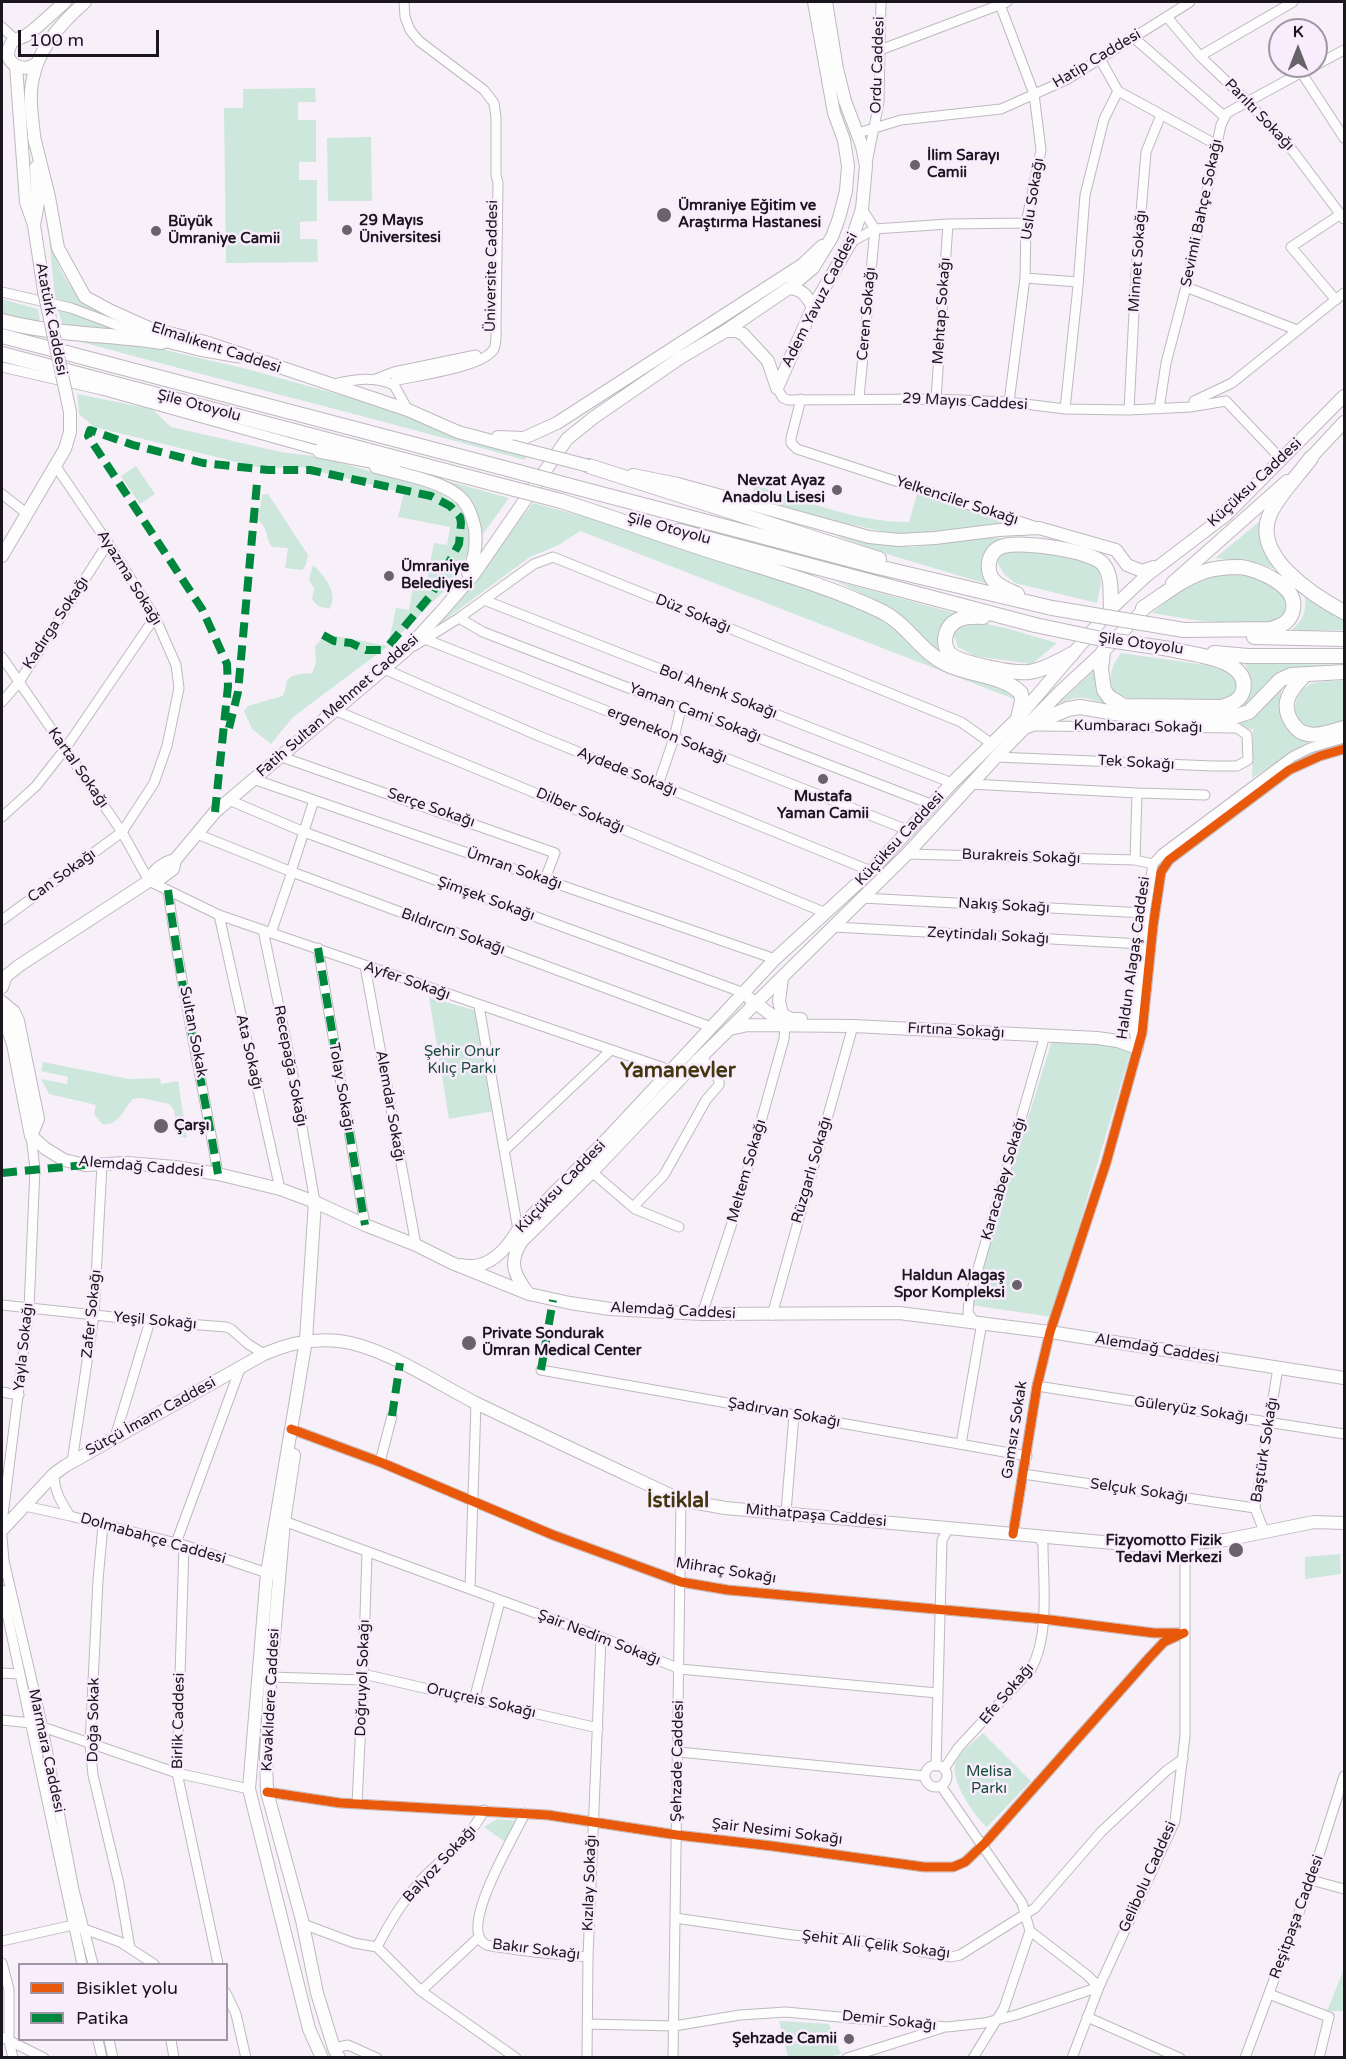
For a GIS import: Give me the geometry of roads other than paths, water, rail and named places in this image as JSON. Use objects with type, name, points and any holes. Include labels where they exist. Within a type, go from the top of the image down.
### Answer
[{"type":"highway","points":[[2,321],[32,329],[73,335],[127,337],[162,342]]},
{"type":"highway","name":"Şile Otoyolu","points":[[2,336],[961,587],[1052,608],[1184,630],[1245,637],[1344,639]]},
{"type":"highway","name":"Şile Otoyolu","points":[[2,354],[1012,620],[1101,639],[1170,649],[1248,656],[1344,656]]},
{"type":"highway","points":[[320,451],[495,484]]},
{"type":"highway","points":[[1311,458],[1270,514],[1268,535],[1271,551],[1283,567],[1299,581],[1344,612]]},
{"type":"highway","points":[[589,466],[871,555],[961,587]]},
{"type":"highway","points":[[561,501],[811,583],[878,610],[903,626],[921,645],[944,663],[964,672],[1013,686],[1021,693],[1022,722],[1080,707],[1127,716],[1227,719],[1249,712],[1280,680],[1291,675],[1344,672]]},
{"type":"highway","points":[[1052,608],[1005,589],[995,582],[990,574],[989,564],[990,557],[997,549],[1017,544],[1075,552],[1101,562],[1109,579],[1110,609]]},
{"type":"highway","points":[[1143,608],[1187,580],[1203,572],[1220,568],[1242,567],[1262,574],[1278,581],[1292,595],[1294,605],[1289,620],[1271,629],[1184,630]]},
{"type":"highway","points":[[1012,620],[961,618],[949,625],[945,644],[949,653],[960,660],[1018,672],[1039,669],[1072,654]]},
{"type":"highway","points":[[1103,652],[1101,669],[1104,690],[1109,697],[1124,706],[1222,707],[1235,702],[1241,695],[1244,687],[1243,677],[1239,670],[1229,663],[1170,649]]},
{"type":"highway","points":[[1305,675],[1292,688],[1287,701],[1287,715],[1298,730],[1308,735],[1319,735],[1344,728]]},
{"type":"main road","points":[[13,41],[63,2]]},
{"type":"main road","name":"Atatürk Caddesi","points":[[32,203],[33,78],[39,58],[68,16],[85,2]]},
{"type":"main road","name":"Adem Yavuz Caddesi","points":[[777,388],[813,307],[851,242],[862,209],[866,166],[858,133],[831,70],[814,2]]},
{"type":"main road","name":"Adem Yavuz Caddesi","points":[[567,439],[593,418],[680,358],[724,332],[789,288],[813,268],[832,237],[840,218],[846,191],[848,166],[844,140],[834,113],[826,2]]},
{"type":"main road","points":[[13,41],[30,37],[38,43],[39,58],[34,65],[25,69],[15,66]]},
{"type":"main road","name":"Atatürk Caddesi","points":[[2,555],[65,449],[70,432],[70,412],[44,291],[34,225],[15,66],[8,52],[13,41]]},
{"type":"main road","points":[[844,140],[858,133]]},
{"type":"main road","name":"Elmalıkent Caddesi","points":[[34,137],[49,197],[58,248],[86,297],[149,328],[205,342],[408,410],[458,432],[589,466]]},
{"type":"main road","points":[[458,432],[524,438],[557,423],[802,265],[832,237]]},
{"type":"main road","points":[[789,288],[798,289],[807,296],[813,307]]},
{"type":"main road","points":[[743,334],[742,326],[745,318]]},
{"type":"main road","points":[[724,332],[736,330],[743,334],[768,361],[779,367],[786,367]]},
{"type":"main road","points":[[768,361],[777,388]]},
{"type":"main road","name":"Küçüksu Caddesi","points":[[452,1263],[469,1267],[484,1263],[508,1246],[518,1230],[675,1074],[701,1056],[907,854],[996,757],[1072,654],[1110,609],[1161,564],[1226,515],[1344,396]]},
{"type":"main road","name":"Küçüksu Caddesi","points":[[529,1294],[518,1281],[513,1265],[515,1251],[522,1241],[592,1172],[675,1074],[711,1027],[775,958],[871,871],[952,783],[992,744],[1022,722],[1103,652],[1143,608],[1240,524],[1311,458],[1344,422]]},
{"type":"main road","name":"Fatih Sultan Mehmet Caddesi","points":[[2,987],[10,972],[149,881],[153,873],[167,862],[175,860],[229,800],[405,651],[481,565],[567,439]]},
{"type":"main road","points":[[320,451],[444,487],[464,501],[473,519],[476,538],[474,561],[462,589]]},
{"type":"main road","points":[[589,466],[678,484],[869,537],[899,540],[1039,528]]},
{"type":"main road","name":"Yelkenciler Sokağı","points":[[1039,528],[1116,550],[1127,565],[1142,571],[1161,564]]},
{"type":"main road","points":[[933,805],[945,811]]},
{"type":"main road","points":[[755,1004],[758,982],[763,973]]},
{"type":"main road","points":[[782,978],[779,1008],[786,1017],[831,1020],[852,1026]]},
{"type":"main road","points":[[744,993],[779,1025]]},
{"type":"main road","points":[[2,1002],[14,1012],[23,1042],[38,1119],[31,1136]]},
{"type":"main road","points":[[732,1005],[741,1002],[755,1004]]},
{"type":"main road","points":[[2,1012],[13,1044],[31,1136]]},
{"type":"main road","name":"Fırtına Sokağı","points":[[729,1029],[748,1025],[852,1026],[1045,1035],[1118,1041],[1137,1048]]},
{"type":"main road","name":"Alemdağ Caddesi","points":[[31,1136],[64,1160],[85,1165],[152,1165],[218,1174],[280,1189],[529,1294],[610,1309],[772,1315],[899,1313],[978,1321],[1344,1378]]},
{"type":"main road","name":"Kavaklıdere Caddesi","points":[[295,1430],[306,1340],[315,1202]]},
{"type":"main road","name":"Sütçü İmam Caddesi","points":[[2,1530],[54,1474],[72,1462],[264,1353],[306,1340],[321,1340]]},
{"type":"main road","name":"Kavaklıdere Caddesi","points":[[320,2057],[309,2029],[249,1789],[280,1520],[311,1350],[321,1340]]},
{"type":"main road","name":"Mithatpaşa Caddesi","points":[[321,1340],[340,1341],[364,1347],[681,1500],[725,1508],[1136,1545],[1225,1540],[1314,1522],[1344,1523]]},
{"type":"main road","name":"Kavaklıdere Caddesi","points":[[273,1575],[271,1677],[266,1757],[267,1792],[303,1924],[317,1993],[337,2053]]},
{"type":"main road","points":[[249,1789],[267,1792]]},
{"type":"main road","points":[[309,2029],[326,2023]]},
{"type":"main road","points":[[320,2057],[337,2053]]},
{"type":"street","name":"Üniversite Caddesi","points":[[394,385],[395,381],[403,378],[460,367],[489,354],[495,347],[498,183],[494,103],[484,90],[419,41],[410,30],[405,17],[404,2]]},
{"type":"street","name":"Ordu Caddesi","points":[[866,166],[879,102],[881,2]]},
{"type":"street","points":[[880,50],[1002,2]]},
{"type":"street","name":"Uslu Sokağı","points":[[1002,2],[1034,94],[1041,150],[1026,223],[1025,278],[1009,402]]},
{"type":"street","name":"Hatip Caddesi","points":[[858,133],[901,120],[1001,109],[1066,80],[1190,2]]},
{"type":"street","points":[[1200,56],[1293,2]]},
{"type":"street","name":"Parıltı Sokağı","points":[[1167,17],[1200,56],[1247,100],[1293,151],[1343,216]]},
{"type":"street","points":[[2,27],[13,41]]},
{"type":"street","points":[[1134,38],[1225,117],[1227,113],[1247,100],[1290,78]]},
{"type":"street","points":[[1328,58],[1344,50]]},
{"type":"street","points":[[1100,59],[1118,91],[1217,145]]},
{"type":"street","points":[[1306,78],[1344,138]]},
{"type":"street","points":[[1065,409],[1084,195],[1104,119],[1118,91]]},
{"type":"street","name":"Minnet Sokağı","points":[[1129,410],[1136,273],[1146,152],[1161,115]]},
{"type":"street","name":"Sevimli Bahçe Sokağı","points":[[1159,409],[1166,363],[1186,287],[1221,125],[1225,117]]},
{"type":"street","name":"Üniversite Caddesi","points":[[376,379],[394,372],[466,358],[489,347],[496,175]]},
{"type":"street","points":[[862,209],[875,229]]},
{"type":"street","points":[[1336,300],[1291,247],[1343,216]]},
{"type":"street","points":[[851,242],[875,229],[948,224],[1026,223]]},
{"type":"street","name":"Mehtap Sokağı","points":[[936,399],[948,224]]},
{"type":"street","name":"Ceren Sokağı","points":[[860,398],[875,229]]},
{"type":"street","points":[[1025,278],[1078,282]]},
{"type":"street","points":[[1186,287],[1297,330]]},
{"type":"street","points":[[2,292],[71,308],[162,342],[199,351],[256,360]]},
{"type":"street","name":"29 Mayıs Caddesi","points":[[1159,409],[1199,400],[1232,383],[1344,293]]},
{"type":"street","points":[[2,367],[102,390],[320,451]]},
{"type":"street","points":[[332,385],[357,379],[376,379],[394,385],[408,410]]},
{"type":"street","points":[[1232,383],[1226,390],[1226,402],[1282,460]]},
{"type":"street","name":"29 Mayıs Caddesi","points":[[777,388],[783,398],[788,400],[936,399],[1009,402],[1065,409],[1159,409],[1226,402]]},
{"type":"street","name":"Yelkenciler Sokağı","points":[[801,399],[791,438],[791,443],[797,449],[1039,528]]},
{"type":"street","name":"Ayazma Sokağı","points":[[55,465],[155,617],[176,665],[179,688],[167,746],[154,783],[122,832]]},
{"type":"street","points":[[2,494],[26,513]]},
{"type":"street","name":"Kadırga Sokağı","points":[[2,702],[19,682],[108,543]]},
{"type":"street","name":"Düz Sokağı","points":[[405,651],[459,618],[534,564],[553,557],[961,723],[992,744]]},
{"type":"street","name":"Bol Ahenk Sokağı","points":[[484,600],[952,783]]},
{"type":"street","points":[[2,817],[36,786],[65,749],[155,617]]},
{"type":"street","name":"Yaman Cami Sokağı","points":[[459,618],[483,632],[933,805]]},
{"type":"street","name":"ergenekon Sokağı","points":[[425,639],[910,831]]},
{"type":"street","name":"Kartal Sokağı","points":[[2,657],[122,832],[149,881]]},
{"type":"street","name":"Aydede Sokağı","points":[[384,669],[539,736],[871,871]]},
{"type":"street","points":[[658,785],[674,738],[681,708]]},
{"type":"street","name":"Dilber Sokağı","points":[[334,710],[825,913]]},
{"type":"street","name":"Kumbaracı Sokağı","points":[[1022,722],[1237,728],[1247,735]]},
{"type":"street","name":"Tek Sokağı","points":[[996,757],[1237,766],[1248,760],[1247,735]]},
{"type":"street","name":"Haldun Alagaş Caddesi","points":[[1137,1048],[1134,1030],[1145,913],[1153,864],[1162,854],[1292,757],[1310,748],[1344,738]]},
{"type":"street","name":"Haldun Alagaş Caddesi","points":[[1050,1332],[1106,1163],[1142,1033],[1161,872],[1169,860],[1289,770],[1320,756],[1344,749]]},
{"type":"street","name":"Serçe Sokağı","points":[[279,756],[555,853],[545,879]]},
{"type":"street","name":"Ümran Sokağı","points":[[253,779],[775,958]]},
{"type":"street","points":[[971,784],[1205,795]]},
{"type":"street","points":[[1135,860],[1137,793]]},
{"type":"street","name":"Şimşek Sokağı","points":[[229,800],[304,832],[744,993]]},
{"type":"street","points":[[267,932],[291,872],[314,800]]},
{"type":"street","name":"Can Sokağı","points":[[2,920],[122,832]]},
{"type":"street","name":"Bıldırcın Sokağı","points":[[197,834],[291,872],[711,1027]]},
{"type":"street","name":"Burakreis Sokağı","points":[[907,854],[1135,860],[1153,864]]},
{"type":"street","name":"Ayfer Sokağı","points":[[149,881],[219,915],[675,1074]]},
{"type":"street","name":"Sultan Sokak","points":[[168,890],[173,933],[205,1092],[218,1174]]},
{"type":"street","name":"Nakış Sokağı","points":[[862,898],[1145,913]]},
{"type":"street","name":"Ata Sokağı","points":[[219,915],[280,1189]]},
{"type":"street","name":"Zeytindalı Sokağı","points":[[834,927],[1142,944]]},
{"type":"street","name":"Recepağa Sokağı","points":[[267,932],[315,1202]]},
{"type":"street","name":"Tolay Sokağı","points":[[318,948],[364,1225]]},
{"type":"street","name":"Alemdar Sokağı","points":[[365,966],[416,1245]]},
{"type":"street","points":[[479,1006],[518,1230]]},
{"type":"street","name":"Meltem Sokağı","points":[[702,1314],[742,1188],[784,1039],[779,1025]]},
{"type":"street","name":"Rüzgarlı Sokağı","points":[[772,1315],[852,1026]]},
{"type":"street","name":"Karacabey Sokağı","points":[[962,1444],[978,1321],[968,1314],[969,1300],[1045,1035]]},
{"type":"street","points":[[505,1150],[611,1050]]},
{"type":"street","points":[[633,1207],[664,1175],[706,1100],[719,1085],[719,1080],[701,1056]]},
{"type":"street","name":"Yayla Sokağı","points":[[2,1523],[29,1308],[35,1169],[31,1136]]},
{"type":"street","name":"Zafer Sokağı","points":[[72,1462],[94,1315],[102,1164]]},
{"type":"street","points":[[592,1172],[633,1207],[679,1227]]},
{"type":"street","name":"Yeşil Sokağı","points":[[2,1305],[150,1322],[226,1327],[264,1353]]},
{"type":"street","points":[[115,1437],[150,1322]]},
{"type":"street","name":"Gamsız Sokak","points":[[1013,1534],[1037,1386],[1050,1332]]},
{"type":"street","name":"Birlik Caddesi","points":[[218,1963],[177,1773],[180,1544],[241,1366]]},
{"type":"street","name":"Baştürk Sokağı","points":[[1264,1532],[1255,1508],[1278,1368]]},
{"type":"street","name":"Şadırvan Sokağı","points":[[541,1370],[1027,1456]]},
{"type":"street","name":"Güleryüz Sokağı","points":[[1037,1386],[1344,1434]]},
{"type":"street","points":[[2,1392],[19,1395]]},
{"type":"street","points":[[470,1589],[476,1403]]},
{"type":"street","points":[[786,1512],[794,1415]]},
{"type":"street","points":[[380,1462],[392,1416]]},
{"type":"street","name":"Mihraç Sokağı","points":[[295,1430],[380,1462],[553,1535],[681,1582],[728,1590],[1043,1619],[1154,1633],[1184,1633]]},
{"type":"street","points":[[54,1474],[54,1485],[59,1500],[70,1516]]},
{"type":"street","name":"Selçuk Sokağı","points":[[1023,1474],[1255,1508]]},
{"type":"street","name":"Şehzade Caddesi","points":[[673,2058],[681,1500]]},
{"type":"street","name":"Dolmabahçe Caddesi","points":[[24,1506],[180,1544],[273,1575]]},
{"type":"street","name":"Şair Nedim Sokağı","points":[[280,1520],[601,1637],[680,1669],[937,1693]]},
{"type":"street","name":"Doğa Sokak","points":[[104,1525],[98,1580],[90,1744],[93,1775],[130,1948]]},
{"type":"street","points":[[940,1767],[937,1693],[939,1610],[942,1540],[949,1528]]},
{"type":"street","name":"Efe Sokağı","points":[[925,1776],[928,1769],[940,1767],[1031,1669],[1041,1646],[1043,1619],[1043,1545],[1039,1536]]},
{"type":"street","name":"Marmara Caddesi","points":[[2,1537],[4,1561],[43,1728],[74,1890],[92,1963]]},
{"type":"street","name":"Gelibolu Caddesi","points":[[1072,2058],[1099,1987],[1175,1821],[1185,1736],[1185,1544]]},
{"type":"street","name":"Doğruyol Sokağı","points":[[357,1804],[367,1552]]},
{"type":"street","name":"Marmara Caddesi","points":[[2,1590],[4,1613],[31,1723],[82,1963]]},
{"type":"street","points":[[474,1700],[500,1601]]},
{"type":"street","name":"Şair Nesimi Sokağı","points":[[267,1792],[357,1804],[525,1813],[677,1835],[941,1868],[953,1867],[965,1862],[983,1845],[1164,1642],[1184,1633]]},
{"type":"street","name":"Kızılay Sokağı","points":[[586,2058],[601,1637]]},
{"type":"street","points":[[2,1673],[19,1674]]},
{"type":"street","name":"Oruçreis Sokağı","points":[[271,1677],[363,1677],[598,1728]]},
{"type":"street","points":[[2,1720],[31,1723],[177,1773],[249,1789]]},
{"type":"street","points":[[679,1752],[925,1776],[931,1786],[941,1786],[983,1845],[1022,1903],[1030,1931],[1079,1968],[1099,1987]]},
{"type":"street","name":"Şehit Ali Çelik Sokağı","points":[[675,1918],[793,1935],[857,1940],[951,1957],[960,1954],[1035,1908],[1101,1832],[1166,1771],[1183,1759]]},
{"type":"street","name":"Efe Sokağı","points":[[940,1767],[947,1776],[941,1786]]},
{"type":"street","name":"Reşitpaşa Caddesi","points":[[1245,2058],[1311,1880],[1344,1776]]},
{"type":"street","name":"Balyoz Sokağı","points":[[377,1947],[392,1919],[420,1882],[477,1825],[484,1810]]},
{"type":"street","name":"Bakır Sokağı","points":[[525,1813],[487,1890],[476,1926],[479,1937],[488,1945],[520,1951],[588,1957]]},
{"type":"street","points":[[1311,1880],[1344,1889]]},
{"type":"street","points":[[303,1924],[354,1943],[377,1947],[421,1991],[516,2058]]},
{"type":"street","points":[[2,1941],[73,1925],[109,1937],[151,1963]]},
{"type":"street","points":[[973,2058],[1004,2008],[1030,1931]]},
{"type":"street","points":[[421,1991],[479,1937]]},
{"type":"street","points":[[2,1963],[9,1989],[5,2039],[13,2058]]},
{"type":"street","name":"Demir Sokağı","points":[[587,2024],[674,2026],[740,2015],[786,2012],[947,2027],[1016,2016],[1099,1987]]},
{"type":"street","points":[[1269,1994],[1329,2017],[1319,2058]]},
{"type":"street","points":[[228,1996],[236,2014],[246,2058]]},
{"type":"street","points":[[1087,2017],[1180,2058]]},
{"type":"street","points":[[847,2058],[947,2027]]},
{"type":"street","points":[[5,2039],[44,2058]]},
{"type":"street","points":[[98,2041],[102,2058]]},
{"type":"street","points":[[109,2041],[113,2058]]},
{"type":"street","points":[[171,2041],[174,2058]]},
{"type":"street","points":[[337,2053],[348,2044],[376,2058]]},
{"type":"street","points":[[2,2052],[13,2058]]},
{"type":"place","name":"İlim Sarayı Camii","points":[[915,165]]},
{"type":"place","name":"Ümraniye Eğitim ve Araştırma Hastanesi","points":[[664,215]]},
{"type":"place","name":"29 Mayıs Üniversitesi","points":[[347,230]]},
{"type":"place","name":"Büyük Ümraniye Camii","points":[[156,231]]},
{"type":"place","name":"Nevzat Ayaz Anadolu Lisesi","points":[[837,490]]},
{"type":"place","name":"Ümraniye Belediyesi","points":[[389,576]]},
{"type":"place","name":"Mustafa Yaman Camii","points":[[823,779]]},
{"type":"place","name":"Çarşı","points":[[161,1126]]},
{"type":"place","name":"Haldun Alagaş Spor Kompleksi","points":[[1017,1285]]},
{"type":"place","name":"Private Sondurak Ümran Medical Center","points":[[469,1343]]},
{"type":"place","name":"Fizyomotto Fizik Tedavi Merkezi","points":[[1236,1550]]},
{"type":"place","name":"Şehzade Camii","points":[[849,2039]]},
{"type":"district","name":"Yamanevler","points":[[678,1071]]},
{"type":"district","name":"İstiklal","points":[[678,1501]]},
{"type":"park label","name":"Şehir Onur Kılıç Parkı","points":[[462,1060]]},
{"type":"park label","name":"Melisa Parkı","points":[[989,1780]]}]
